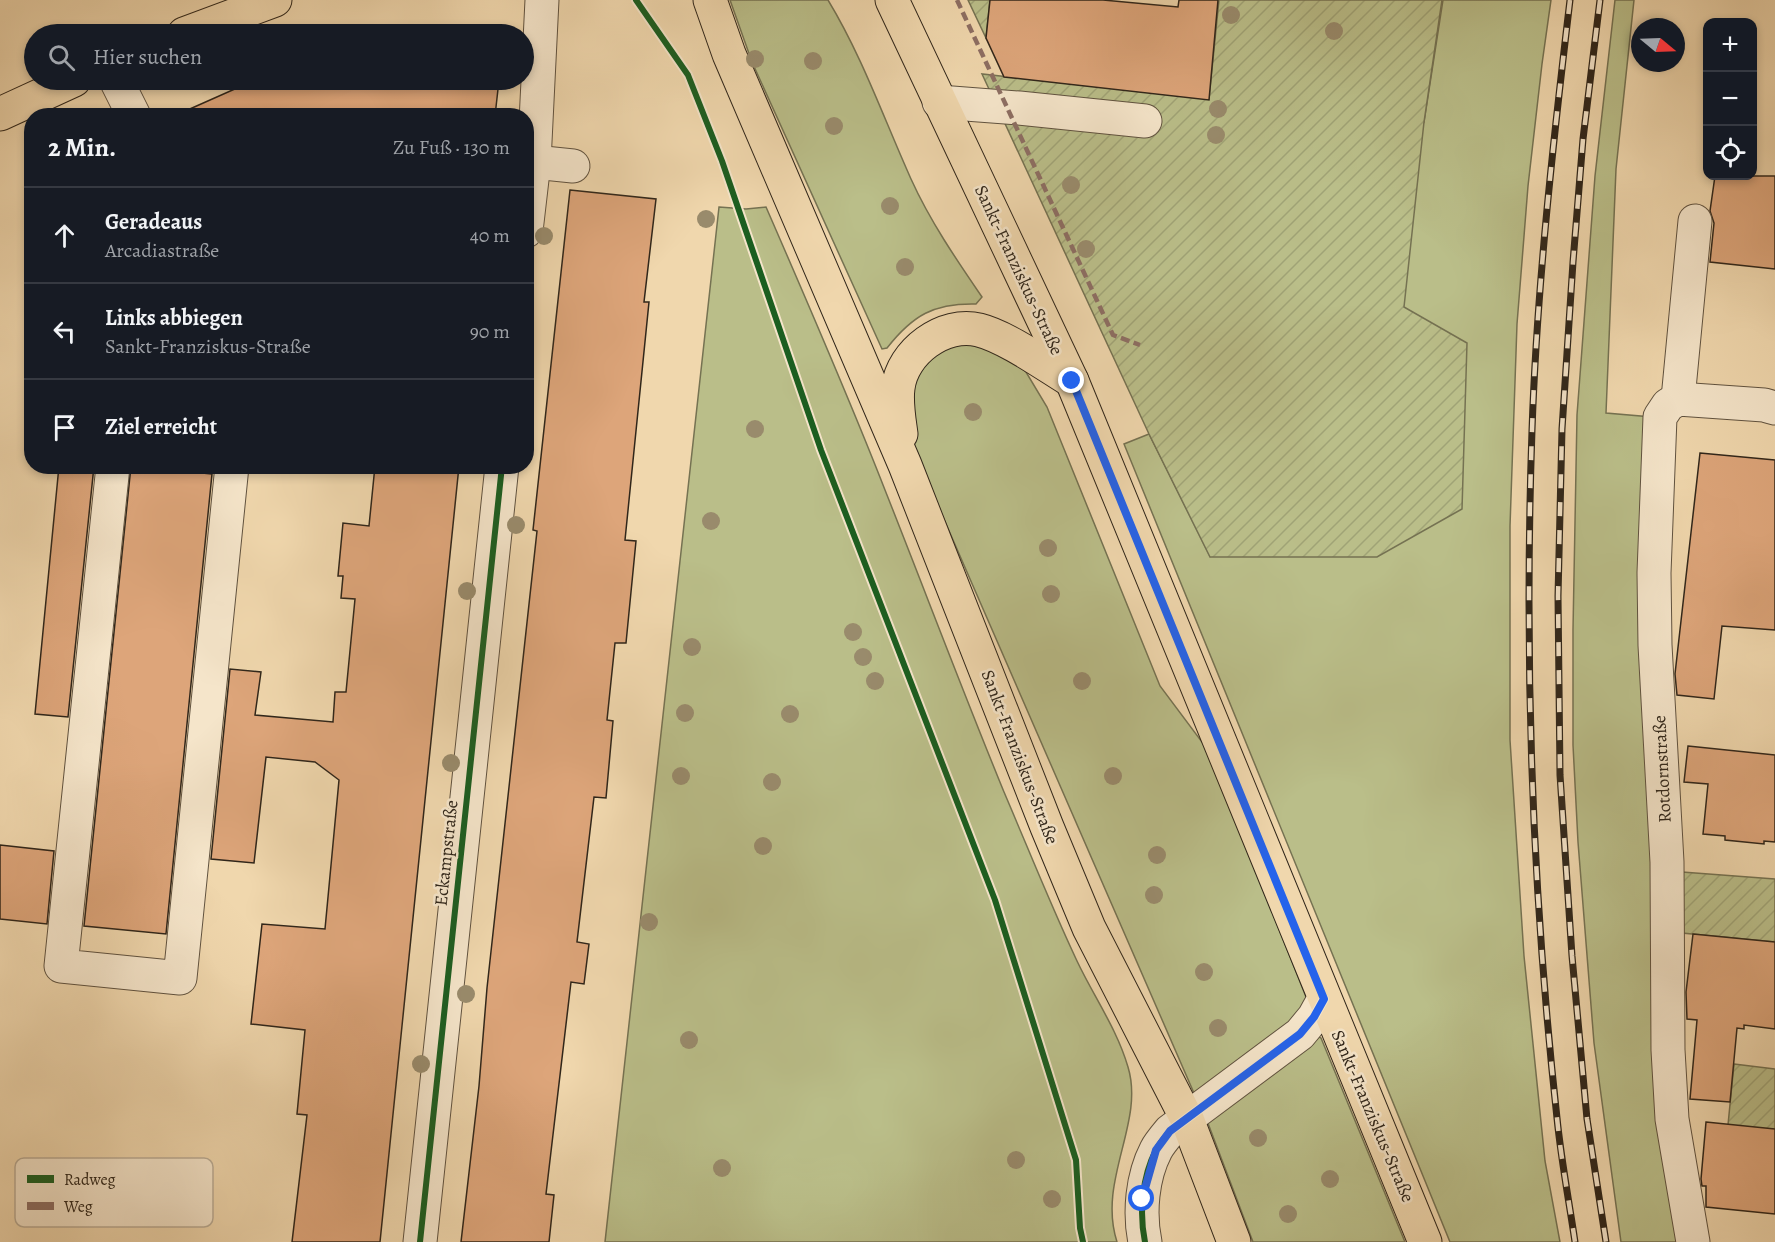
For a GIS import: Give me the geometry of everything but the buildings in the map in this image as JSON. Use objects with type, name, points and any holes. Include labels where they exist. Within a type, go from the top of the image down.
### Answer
[{"type":"main road","points":[[211,24],[275,0]]},
{"type":"main road","name":"Sankt-Franziskus-Straße","points":[[710,0],[729,54],[905,465],[1089,928],[1187,1119],[1234,1242]]},
{"type":"main road","name":"Sankt-Franziskus-Straße","points":[[892,0],[1072,381],[1425,1242]]},
{"type":"main road","points":[[0,114],[52,90]]},
{"type":"main road","points":[[905,465],[897,407],[898,387],[903,369],[916,351],[939,335],[958,328],[979,330],[1018,348],[1072,381]]},
{"type":"street","points":[[542,0],[534,162],[573,166]]},
{"type":"street","points":[[121,90],[130,108]]},
{"type":"street","points":[[939,102],[1013,107],[1145,121]]},
{"type":"street","points":[[1695,221],[1678,399],[1764,405],[1775,408]]},
{"type":"street","name":"Rotdornstraße","points":[[1678,399],[1668,405],[1660,417],[1654,573],[1655,635],[1667,862],[1668,1050],[1672,1119],[1693,1242]]},
{"type":"street","points":[[112,474],[61,966],[180,978],[231,474]]},
{"type":"street","name":"Eckampstraße","points":[[420,1242],[501,474]]},
{"type":"street","points":[[1145,1242],[1142,1226],[1142,1199],[1156,1150],[1170,1131],[1300,1034],[1314,1017],[1324,999]]},
{"type":"green space","points":[[730,0],[828,0],[862,65],[918,195],[944,240],[982,297],[976,304],[948,306],[925,313],[906,327],[887,348],[882,349],[752,62]]},
{"type":"green space","points":[[968,0],[990,0],[986,38]]},
{"type":"green space","points":[[1219,0],[1442,0],[1424,122],[1404,307],[1467,343],[1462,509],[1377,557],[1210,557],[1149,434],[982,74],[1209,99]]},
{"type":"green space","points":[[1443,0],[1551,0],[1528,186],[1517,324],[1510,526],[1510,740],[1524,956],[1545,1161],[1560,1242],[1450,1242],[1124,444],[1149,434],[1210,556],[1424,122]]},
{"type":"green space","points":[[1615,0],[1634,0],[1616,169],[1606,413],[1652,417],[1680,1242],[1621,1242],[1594,1043],[1578,842],[1573,745],[1573,630],[1577,415],[1595,176]]},
{"type":"green space","points":[[719,207],[746,209],[766,207],[857,419],[1040,877],[1077,961],[1112,1026],[1123,1053],[1132,1088],[1131,1109],[1113,1196],[1112,1219],[1117,1242],[605,1242]]},
{"type":"green space","points":[[979,341],[1010,356],[1026,372],[1047,407],[1160,686],[1208,750],[1306,997],[1299,1022],[1197,1100],[909,439],[914,373],[929,353],[955,342]]},
{"type":"green space","points":[[1682,872],[1775,879],[1775,942],[1682,933]]},
{"type":"green space","points":[[1309,1031],[1321,1038],[1405,1242],[1253,1242],[1206,1118]]},
{"type":"green space","points":[[1734,1064],[1775,1069],[1775,1129],[1727,1135]]},
{"type":"railway","points":[[1570,0],[1552,161],[1534,376],[1529,602],[1532,775],[1541,947],[1559,1133],[1575,1242]]},
{"type":"railway","points":[[1600,0],[1583,139],[1573,262],[1562,429],[1558,596],[1560,775],[1572,956],[1587,1119],[1606,1242]]},
{"type":"marked path","points":[[957,0],[1113,335],[1140,345]]},
{"type":"cycle path","points":[[636,0],[688,75],[722,161],[821,450],[995,900],[1076,1160],[1083,1242]]},
{"type":"cycle path","points":[[420,1242],[501,474]]},
{"type":"cycle path","points":[[1145,1242],[1142,1219],[1143,1195],[1151,1161],[1160,1143],[1170,1131],[1300,1034],[1314,1017],[1324,999]]},
{"type":"route","points":[[1072,381],[1324,999],[1314,1017],[1300,1034],[1170,1131],[1156,1150],[1142,1199]]}]
